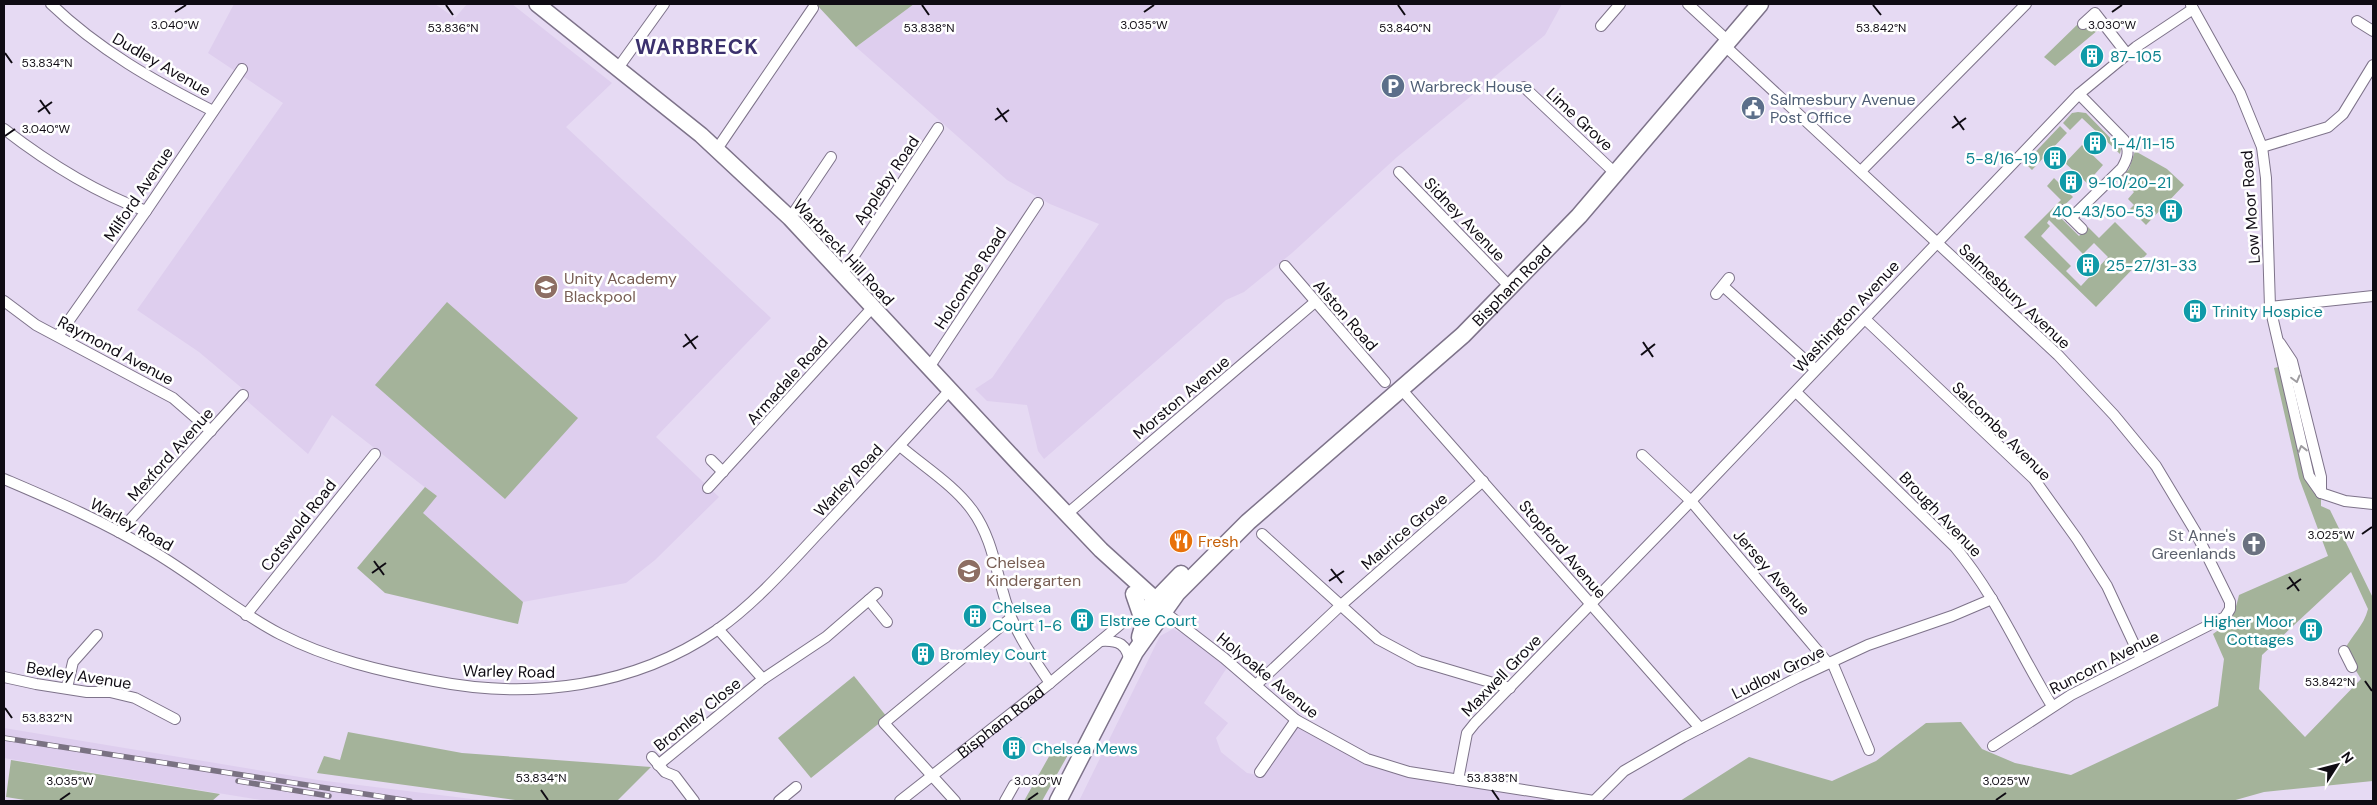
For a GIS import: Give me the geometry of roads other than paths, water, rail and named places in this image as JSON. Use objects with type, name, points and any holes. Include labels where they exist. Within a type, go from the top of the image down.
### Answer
[{"type":"main road","name":"Warbreck Hill Road","points":[[537,4],[717,149],[790,218],[928,369],[1101,550],[1152,610]]},
{"type":"main road","name":"Bispham Road","points":[[1132,658],[1152,610],[1177,593],[1233,536],[1463,335],[1578,216],[1760,4]]},
{"type":"main road","name":"Warbreck Hill Road","points":[[1101,550],[1124,585],[1134,594]]},
{"type":"main road","points":[[1058,801],[1132,658],[1152,610],[1134,594]]},
{"type":"street","name":"Dudley Avenue","points":[[51,4],[66,19],[126,64],[213,111]]},
{"type":"street","points":[[618,68],[664,4]]},
{"type":"street","points":[[1601,26],[1620,4]]},
{"type":"street","name":"Salmesbury Avenue","points":[[1688,4],[1726,44],[1936,243],[2058,355],[2114,415],[2156,466],[2195,531],[2230,602],[2230,609]]},
{"type":"street","points":[[1861,171],[2026,4]]},
{"type":"street","name":"Washington Avenue","points":[[1592,604],[2078,94],[2127,54],[2192,6]]},
{"type":"street","name":"Low Moor Road","points":[[2192,6],[2240,93],[2262,147],[2266,178],[2270,308],[2309,476],[2321,493],[2345,502],[2373,504]]},
{"type":"street","points":[[717,149],[813,8]]},
{"type":"street","points":[[2083,24],[2095,13],[2127,54]]},
{"type":"street","points":[[2357,21],[2373,32]]},
{"type":"street","points":[[2262,147],[2328,127],[2343,114],[2373,65]]},
{"type":"street","name":"Milford Avenue","points":[[58,336],[146,211],[242,69]]},
{"type":"street","name":"Lime Grove","points":[[1524,87],[1615,173]]},
{"type":"street","points":[[2071,218],[2122,168],[2128,155],[2128,148],[2124,140],[2078,94]]},
{"type":"street","name":"Appleby Road","points":[[842,274],[938,128]]},
{"type":"street","points":[[4,129],[38,154],[93,189],[146,211]]},
{"type":"street","points":[[790,218],[831,157]]},
{"type":"street","name":"Sidney Avenue","points":[[1399,172],[1510,287]]},
{"type":"street","name":"Holcombe Road","points":[[928,369],[1038,203]]},
{"type":"street","points":[[2063,210],[2082,229]]},
{"type":"street","name":"Alston Road","points":[[1284,266],[1385,382]]},
{"type":"street","points":[[1722,286],[1815,369]]},
{"type":"street","points":[[2270,308],[2373,296]]},
{"type":"street","name":"Raymond Avenue","points":[[4,301],[36,325],[173,398],[211,431]]},
{"type":"street","name":"Morston Avenue","points":[[1067,514],[1315,302]]},
{"type":"street","name":"Armadale Road","points":[[708,488],[872,308]]},
{"type":"street","name":"Salcombe Avenue","points":[[1865,319],[2034,479],[2077,539],[2107,586],[2141,659]]},
{"type":"street","name":"Warley Road","points":[[4,479],[120,532],[172,562],[246,614],[279,634],[338,659],[380,671],[448,684],[536,690],[565,687],[622,676],[688,648],[718,629],[769,584],[900,446],[949,390]]},
{"type":"street","name":"Stopford Avenue","points":[[1402,390],[1700,728]]},
{"type":"street","name":"Brough Avenue","points":[[1796,392],[1955,547],[1977,574],[2052,706]]},
{"type":"street","name":"Mexford Avenue","points":[[120,532],[243,395]]},
{"type":"street","points":[[900,446],[962,498],[974,513],[989,543],[1011,618],[1027,648],[1050,683]]},
{"type":"street","name":"Cotswold Road","points":[[246,614],[375,454]]},
{"type":"street","name":"Jersey Avenue","points":[[1642,455],[1691,502],[1830,662],[1869,750]]},
{"type":"street","points":[[710,460],[723,472]]},
{"type":"street","name":"Maurice Grove","points":[[1256,685],[1340,606],[1483,481]]},
{"type":"street","points":[[1262,534],[1378,639],[1420,661],[1510,688]]},
{"type":"street","name":"Bromley Close","points":[[694,801],[675,776],[665,772],[655,761],[762,679],[809,651],[877,593]]},
{"type":"street","name":"Ludlow Grove","points":[[1594,801],[1624,771],[1700,728],[1830,662],[1868,645],[1952,616],[1992,599]]},
{"type":"street","points":[[869,600],[887,622]]},
{"type":"street","name":"Maxwell Grove","points":[[1458,780],[1466,733],[1592,604]]},
{"type":"street","name":"Runcorn Avenue","points":[[1993,746],[2052,706],[2225,617],[2230,609]]},
{"type":"street","name":"Holyoake Avenue","points":[[1152,610],[1256,685],[1296,720],[1368,760],[1404,771],[1594,801]]},
{"type":"street","points":[[955,801],[884,723],[1011,618]]},
{"type":"street","name":"Bispham Road","points":[[900,801],[1050,683],[1122,623]]},
{"type":"street","name":"Bromley Close","points":[[718,629],[762,679]]},
{"type":"street","points":[[67,688],[73,662],[97,635]]},
{"type":"street","points":[[1101,641],[1116,640],[1123,644],[1132,658]]},
{"type":"street","points":[[2344,651],[2352,667]]},
{"type":"street","name":"Bexley Avenue","points":[[4,677],[36,684],[135,698],[176,719]]},
{"type":"street","points":[[1260,772],[1296,720]]},
{"type":"street","points":[[1006,801],[1014,785]]},
{"type":"street","points":[[779,801],[796,787]]},
{"type":"railway","points":[[4,738],[410,801]]},
{"type":"railway","points":[[238,781],[329,796]]},
{"type":"place","name":"87-105","points":[[2092,56]]},
{"type":"place","name":"Warbreck House","points":[[1393,86]]},
{"type":"place","name":"Salmesbury Avenue Post Office","points":[[1753,108]]},
{"type":"place","name":"1-4/11-15","points":[[2095,143]]},
{"type":"place","name":"5-8/16-19","points":[[2055,158]]},
{"type":"place","name":"9-10/20-21","points":[[2071,182]]},
{"type":"place","name":"40-43/50-53","points":[[2171,211]]},
{"type":"place","name":"25-27/31-33","points":[[2088,265]]},
{"type":"place","name":"Unity Academy Blackpool","points":[[546,287]]},
{"type":"place","name":"Trinity Hospice","points":[[2195,311]]},
{"type":"place","name":"Fresh","points":[[1181,541]]},
{"type":"place","name":"St Anne's Greenlands","points":[[2254,544]]},
{"type":"place","name":"Chelsea Kindergarten","points":[[969,571]]},
{"type":"place","name":"Chelsea Court 1-6","points":[[975,616]]},
{"type":"place","name":"Elstree Court","points":[[1082,620]]},
{"type":"place","name":"Higher Moor Cottages","points":[[2311,630]]},
{"type":"place","name":"Bromley Court","points":[[923,654]]},
{"type":"place","name":"Chelsea Mews","points":[[1014,748]]},
{"type":"district","name":"WARBRECK","points":[[697,47]]}]
